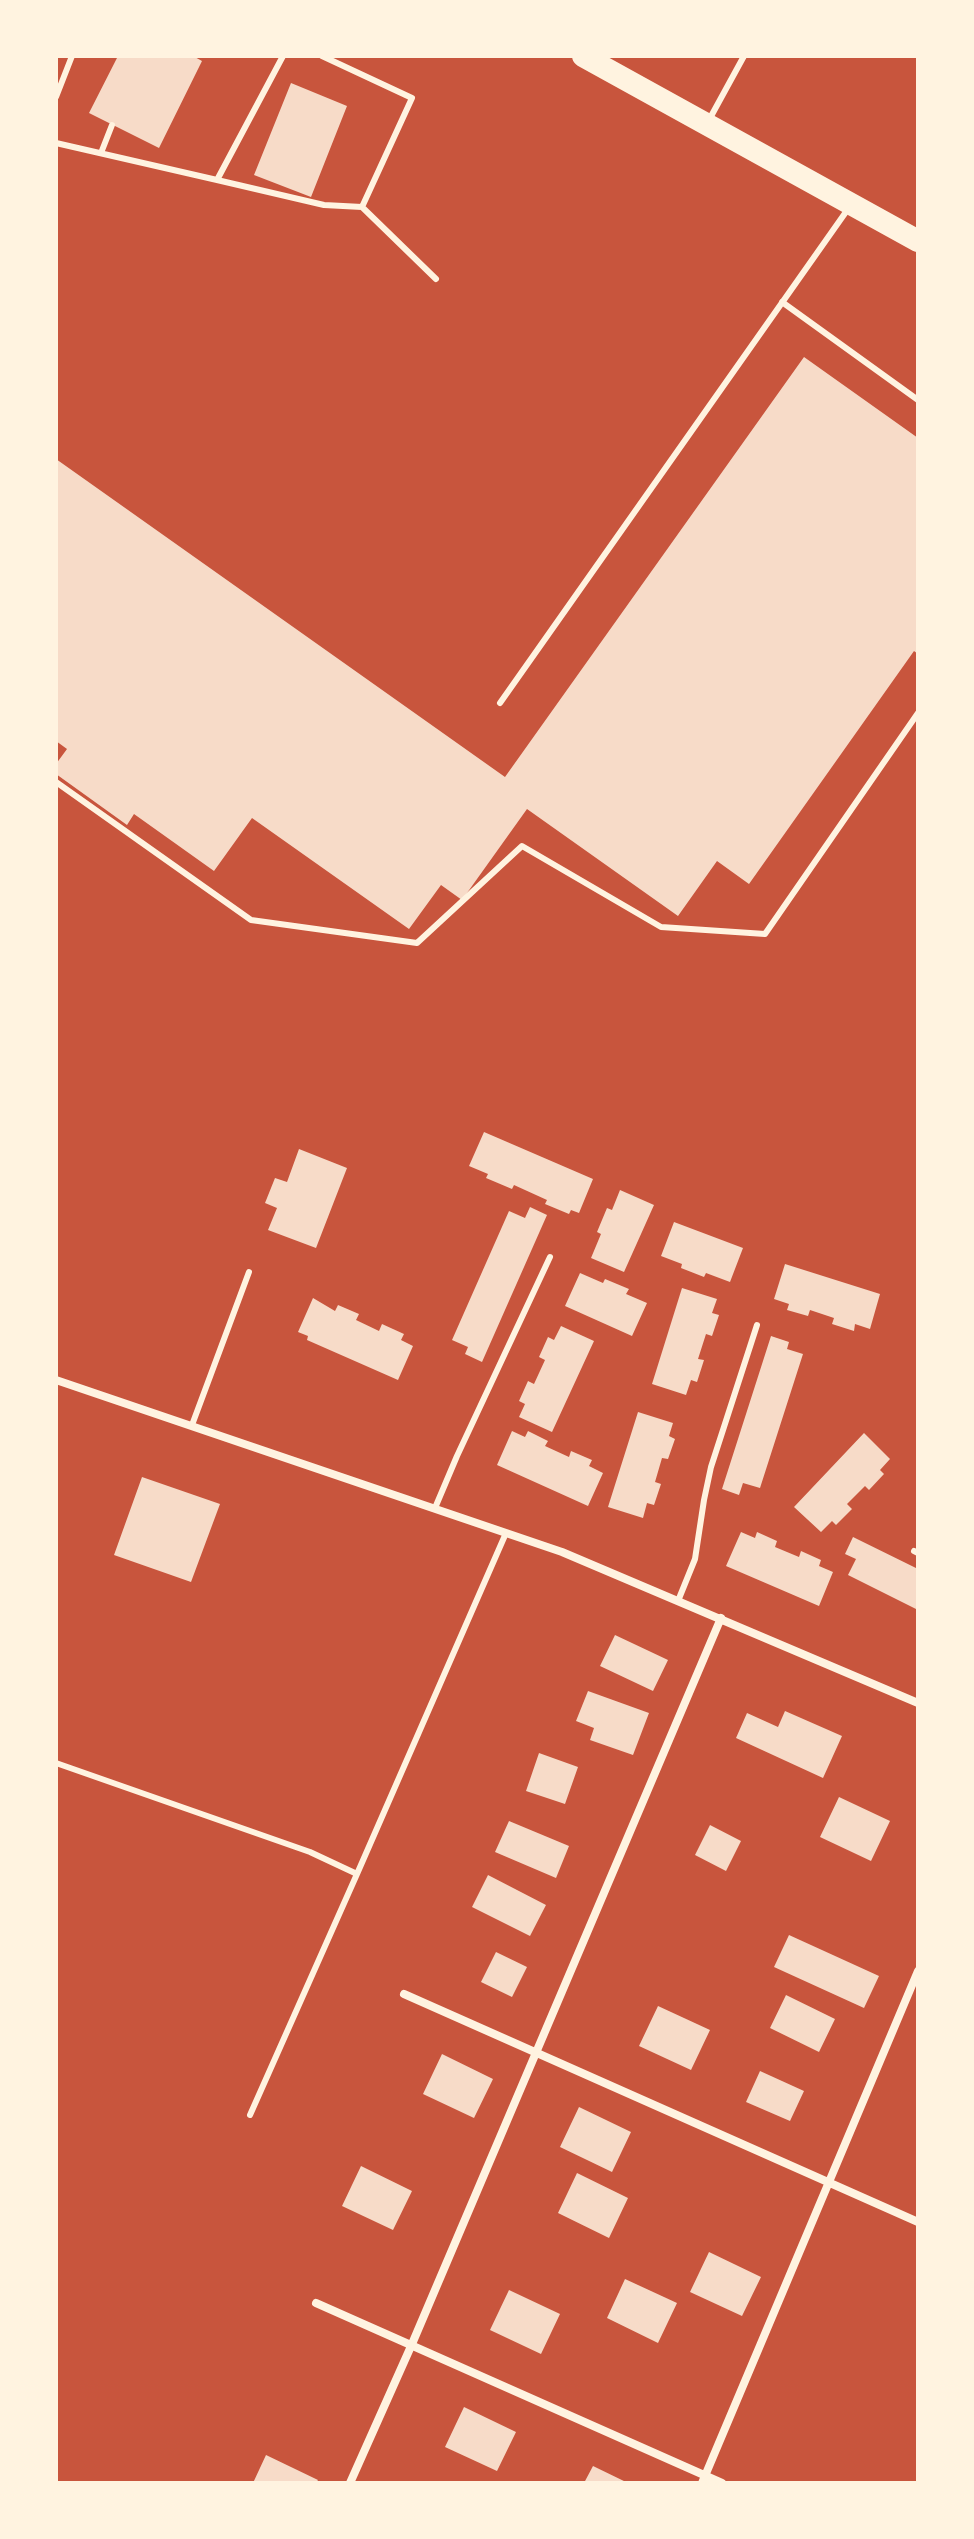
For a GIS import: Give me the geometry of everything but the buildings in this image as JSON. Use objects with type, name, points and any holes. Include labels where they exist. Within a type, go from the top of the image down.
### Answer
[{"type":"highway","points":[[583,56],[918,241]]},
{"type":"street","points":[[56,1380],[562,1552],[918,1703]]},
{"type":"street","points":[[350,2483],[721,1618]]},
{"type":"street","points":[[703,2479],[918,1971]]},
{"type":"street","points":[[404,1994],[918,2222]]},
{"type":"street","points":[[316,2303],[412,2344],[703,2479],[722,2483]]},
{"type":"lane","points":[[56,97],[72,56]]},
{"type":"lane","points":[[217,180],[283,56]]},
{"type":"lane","points":[[322,56],[412,98],[362,207]]},
{"type":"lane","points":[[706,125],[744,56]]},
{"type":"lane","points":[[101,153],[112,125]]},
{"type":"lane","points":[[56,143],[324,205],[362,207],[436,279]]},
{"type":"lane","points":[[500,703],[851,206]]},
{"type":"lane","points":[[782,302],[918,400]]},
{"type":"lane","points":[[56,782],[251,920],[417,943],[522,846],[661,927],[765,934],[918,713]]},
{"type":"lane","points":[[435,1508],[462,1443],[550,1257]]},
{"type":"lane","points":[[192,1425],[249,1272]]},
{"type":"lane","points":[[678,1601],[695,1559],[711,1467],[757,1325]]},
{"type":"lane","points":[[250,2115],[506,1533]]},
{"type":"lane","points":[[56,1763],[310,1852],[357,1874]]}]
